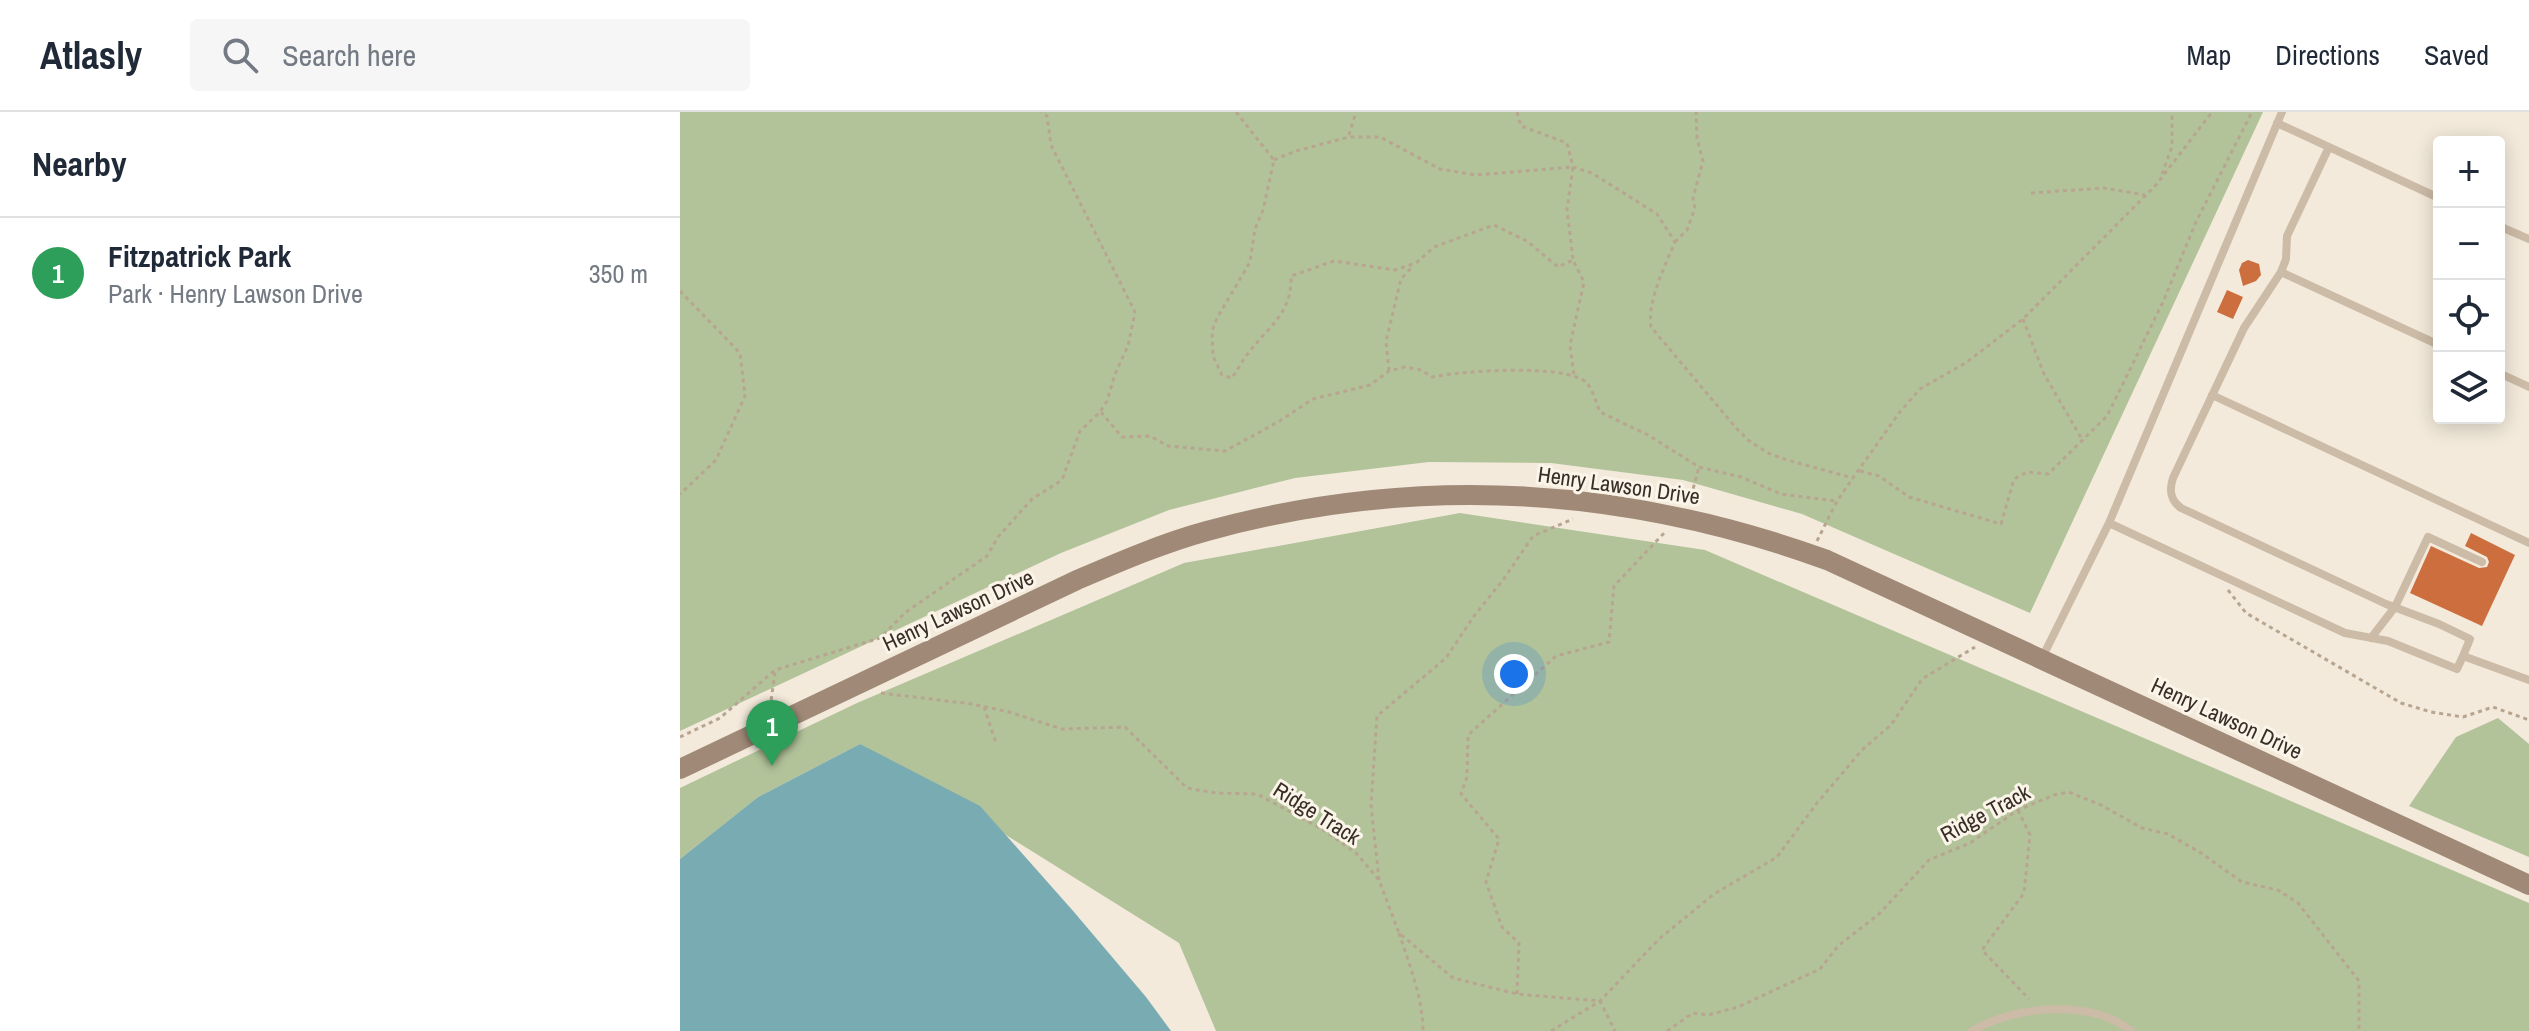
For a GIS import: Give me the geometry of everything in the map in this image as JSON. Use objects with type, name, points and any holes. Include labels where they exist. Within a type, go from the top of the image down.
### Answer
[{"type":"main road","name":"Henry Lawson Drive","points":[[680,769],[1103,569],[1181,539],[1254,520],[1363,501],[1455,494],[1569,498],[1686,517],[1809,554],[1895,590],[2529,885]]},
{"type":"lane","points":[[2042,658],[2109,523],[2282,112]]},
{"type":"lane","points":[[2277,123],[2433,195]]},
{"type":"lane","points":[[2109,523],[2345,633],[2388,641],[2457,669],[2470,639],[2177,505],[2171,495],[2173,478],[2244,328],[2281,272],[2286,259],[2287,236],[2329,147]]},
{"type":"lane","points":[[2505,229],[2529,239]]},
{"type":"lane","points":[[2281,272],[2433,342]]},
{"type":"lane","points":[[2505,376],[2529,387]]},
{"type":"lane","points":[[2212,395],[2529,543]]},
{"type":"lane","points":[[2371,638],[2395,607],[2428,537],[2482,562]]},
{"type":"lane","points":[[2463,656],[2529,680]]},
{"type":"lane","points":[[1972,1031],[2010,1014],[2039,1010],[2077,1011],[2110,1017],[2131,1031]]},
{"type":"path","points":[[680,737],[720,718],[775,670],[880,638],[906,612],[987,556],[998,537],[1032,499],[1062,480],[1080,431],[1107,401],[1128,346],[1135,312],[1051,145],[1047,116],[1041,112]]},
{"type":"path","points":[[1236,112],[1274,160]]},
{"type":"path","points":[[1349,137],[1356,112]]},
{"type":"path","points":[[1517,112],[1521,126],[1567,143],[1573,167],[1567,210],[1573,260],[1584,282],[1570,345],[1574,375]]},
{"type":"path","points":[[1696,112],[1697,138],[1703,161],[1693,198],[1695,208],[1687,230],[1675,242],[1660,276],[1650,322],[1655,333],[1748,440],[1778,457],[1853,478]]},
{"type":"path","points":[[2156,185],[2172,146],[2172,112]]},
{"type":"path","points":[[1809,554],[1837,501],[1899,413],[1920,389],[1967,362],[2023,319],[2156,185],[2212,112]]},
{"type":"path","points":[[1860,471],[1879,476],[1909,497],[2001,524],[2014,479],[2027,472],[2048,474],[2076,445],[2084,442],[2107,416],[2132,370],[2190,236],[2252,112]]},
{"type":"path","points":[[1274,160],[1349,137],[1380,137],[1440,169],[1476,175],[1573,167],[1592,173],[1657,214],[1675,242]]},
{"type":"path","points":[[1274,160],[1263,210],[1255,229],[1250,262],[1212,331],[1213,356],[1222,375],[1232,378],[1283,312],[1292,290],[1291,276],[1334,261],[1395,270],[1416,263]]},
{"type":"path","points":[[2031,193],[2104,188],[2145,195]]},
{"type":"path","points":[[1389,371],[1386,341],[1401,279],[1434,247],[1494,225],[1527,241],[1558,267],[1573,260]]},
{"type":"path","points":[[680,291],[740,353],[745,396],[716,460],[680,494]]},
{"type":"path","points":[[2023,319],[2044,374],[2084,442]]},
{"type":"path","points":[[1100,412],[1122,437],[1150,436],[1168,446],[1225,451],[1313,399],[1370,385],[1389,371],[1405,367],[1421,370],[1432,377],[1456,372],[1532,370],[1574,375],[1588,385],[1600,412],[1648,435],[1699,467],[1741,477],[1781,494],[1837,501]]},
{"type":"path","points":[[1517,994],[1519,943],[1502,927],[1486,882],[1499,839],[1461,794],[1467,777],[1468,735],[1556,656],[1609,642],[1614,586],[1668,529],[1686,517],[1699,467]]},
{"type":"path","points":[[1379,880],[1372,832],[1377,716],[1446,658],[1533,536],[1579,516]]},
{"type":"path","points":[[2216,575],[2246,613],[2401,703],[2463,717],[2493,707],[2529,720]]},
{"type":"path","points":[[1551,1031],[1600,1001],[1659,939],[1714,894],[1777,857],[1863,749],[1891,725],[1922,679],[1996,637]]},
{"type":"path","points":[[767,728],[775,670]]},
{"type":"path","name":"Ridge Track","points":[[881,693],[984,707],[1062,729],[1125,727],[1187,788],[1216,793],[1257,794],[1322,829],[1356,853],[1379,880],[1399,933],[1453,978],[1517,994],[1600,1001]]},
{"type":"path","points":[[984,707],[996,743]]},
{"type":"path","name":"Ridge Track","points":[[1667,1031],[1693,1013],[1708,1015],[1738,1007],[1820,969],[1838,946],[1879,914],[1929,860],[1970,843],[2018,810],[2069,792],[2101,805],[2142,828],[2168,834],[2242,882],[2278,890],[2298,903],[2359,981],[2359,1031]]},
{"type":"path","points":[[2018,810],[2030,835],[2024,893],[1982,950],[2039,1010]]},
{"type":"path","points":[[1399,933],[1416,990],[1423,1031]]},
{"type":"path","points":[[1600,1001],[1615,1031]]},
{"type":"green space","points":[[680,112],[2263,112],[2030,613],[1802,514],[1683,480],[1551,463],[1429,462],[1295,478],[1169,510],[1061,553],[680,731]]},
{"type":"green space","points":[[1460,513],[1705,550],[2529,903],[2529,1031],[1216,1031],[1179,943],[860,744],[758,797],[680,859],[680,788],[857,703],[1184,563]]},
{"type":"green space","points":[[2498,718],[2529,744],[2529,857],[2409,806],[2456,737]]},
{"type":"water","points":[[860,744],[980,806],[1074,912],[1171,1031],[680,1031],[680,859],[758,797]]},
{"type":"building","points":[[2248,260],[2259,264],[2261,275],[2256,281],[2243,286],[2239,270],[2242,263]]},
{"type":"building","points":[[2227,290],[2243,297],[2233,319],[2217,312]]},
{"type":"building","points":[[2471,533],[2515,555],[2482,626],[2410,593],[2431,546],[2479,568],[2487,567],[2487,557],[2465,546]]},
{"type":"place","name":"Fitzpatrick Park","points":[[772,766]]}]
